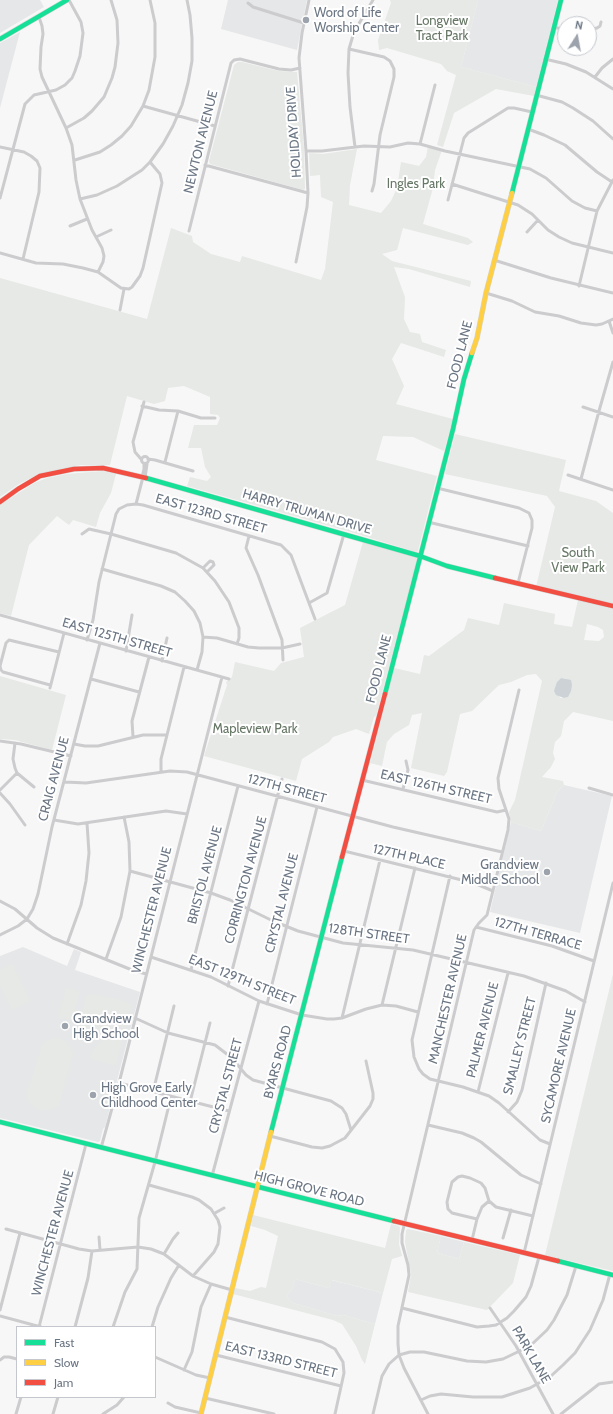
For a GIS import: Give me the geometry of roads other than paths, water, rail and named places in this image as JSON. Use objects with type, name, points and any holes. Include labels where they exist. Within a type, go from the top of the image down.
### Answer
[{"type":"street","points":[[0,39],[68,0],[78,16],[82,27],[83,39],[80,56],[70,81],[60,88],[34,95],[25,104],[0,198]]},
{"type":"street","points":[[66,128],[84,118],[95,108],[104,97],[112,78],[118,43],[117,20],[111,0]]},
{"type":"street","points":[[75,160],[89,156],[111,145],[131,126],[143,106],[149,90],[155,57],[154,23],[150,0]]},
{"type":"street","points":[[80,199],[97,195],[134,176],[150,162],[164,144],[178,116],[188,83],[192,61],[192,38],[187,0]]},
{"type":"street","name":"HOLIDAY DRIVE","points":[[296,262],[307,207],[308,193],[300,46],[309,0]]},
{"type":"street","points":[[355,147],[350,107],[348,73],[349,49],[354,32],[373,0]]},
{"type":"street","name":"FOOD LANE","points":[[379,716],[453,429],[464,379],[477,338],[494,260],[561,0]]},
{"type":"street","points":[[248,3],[253,7],[304,23]]},
{"type":"street","points":[[39,17],[43,34],[40,69],[66,128],[75,160],[76,180],[80,199],[87,219],[102,248],[104,256],[98,272]]},
{"type":"street","points":[[597,28],[600,26],[601,22]]},
{"type":"street","points":[[349,49],[387,59],[392,65],[394,74],[380,135],[372,191]]},
{"type":"street","name":"NEWTON AVENUE","points":[[189,231],[231,64],[234,60],[240,59],[279,69],[291,70],[300,68]]},
{"type":"street","points":[[546,59],[573,66],[595,77],[613,89]]},
{"type":"street","points":[[595,77],[602,68],[613,59]]},
{"type":"street","points":[[420,144],[435,85]]},
{"type":"street","points":[[536,95],[562,102],[573,108],[593,121],[613,139]]},
{"type":"street","points":[[143,106],[215,126]]},
{"type":"street","points":[[448,200],[464,138],[468,133],[504,110],[514,108],[532,112]]},
{"type":"street","points":[[528,129],[565,145],[597,172],[612,181],[598,211],[578,286]]},
{"type":"street","points":[[306,151],[322,151],[355,147],[390,147],[408,143],[420,144],[445,151],[518,166],[538,173],[572,201],[585,208],[598,211]]},
{"type":"street","points":[[0,146],[31,156],[37,161],[40,168],[39,192],[23,259]]},
{"type":"street","points":[[0,254],[36,262],[68,264],[98,272],[124,289],[132,287],[140,276],[143,268],[162,183],[160,174],[150,162]]},
{"type":"street","points":[[205,165],[308,193]]},
{"type":"street","points":[[452,184],[510,202],[524,208],[548,230],[572,243],[613,253]]},
{"type":"street","points":[[70,226],[87,219]]},
{"type":"street","points":[[527,232],[538,220]]},
{"type":"street","points":[[96,237],[111,230]]},
{"type":"street","points":[[494,260],[578,286],[613,293]]},
{"type":"street","points":[[120,310],[124,289]]},
{"type":"street","points":[[486,293],[512,301],[535,312],[559,316],[581,323],[596,325],[613,319]]},
{"type":"street","points":[[609,321],[613,333]]},
{"type":"street","points":[[581,479],[613,362]]},
{"type":"street","points":[[145,464],[136,456],[133,446],[143,404],[159,410],[178,410],[201,418],[215,418]]},
{"type":"street","points":[[582,407],[599,411],[613,417]]},
{"type":"street","points":[[165,462],[178,410]]},
{"type":"street","points":[[141,459],[145,457],[193,470]]},
{"type":"street","points":[[87,640],[93,620],[96,596],[116,514],[120,509],[127,505],[136,504],[145,464],[148,459]]},
{"type":"street","name":"HARRY TRUMAN DRIVE","points":[[0,502],[40,476],[74,469],[103,468],[143,477],[344,534],[420,556],[447,566],[613,606]]},
{"type":"street","points":[[568,475],[613,490]]},
{"type":"street","points":[[437,488],[519,508],[531,515],[532,528],[518,583]]},
{"type":"street","name":"EAST 123RD STREET","points":[[136,504],[281,544],[291,555],[309,603]]},
{"type":"street","points":[[428,522],[528,546]]},
{"type":"street","points":[[82,534],[89,529],[111,534],[176,553],[203,568],[223,592],[238,622],[240,633],[237,644]]},
{"type":"street","points":[[315,618],[309,603],[327,593],[344,534]]},
{"type":"street","points":[[249,536],[246,548],[258,575],[282,640],[283,660]]},
{"type":"street","points":[[203,568],[210,561],[213,562],[214,565],[207,572]]},
{"type":"street","points":[[102,569],[161,586],[175,592],[185,601],[194,611],[200,623],[203,637],[202,652],[197,670]]},
{"type":"street","name":"EAST 125TH STREET","points":[[0,615],[229,679]]},
{"type":"street","points":[[126,651],[132,615]]},
{"type":"street","points":[[59,652],[9,640],[6,644],[0,670],[50,686],[59,652],[64,633]]},
{"type":"street","points":[[203,637],[217,638],[237,644],[259,648],[283,647],[300,644]]},
{"type":"street","points":[[162,661],[167,638]]},
{"type":"street","name":"CRAIG AVENUE","points":[[27,919],[33,909],[38,894],[54,820],[100,643]]},
{"type":"street","points":[[133,737],[132,721],[149,657]]},
{"type":"street","points":[[161,772],[161,759],[184,667]]},
{"type":"street","name":"WINCHESTER AVENUE","points":[[101,1148],[119,1083],[222,677]]},
{"type":"street","points":[[91,679],[140,692]]},
{"type":"street","name":"MANCHESTER AVENUE","points":[[428,1414],[404,1368],[399,1355],[397,1333],[409,1275],[402,1243],[404,1223],[476,927],[487,915],[509,824],[509,818],[498,789],[498,778],[518,690]]},
{"type":"street","name":"BYARS ROAD","points":[[201,1413],[282,1089],[379,716]]},
{"type":"street","points":[[74,744],[98,746],[149,734],[167,734]]},
{"type":"street","points":[[0,741],[71,756]]},
{"type":"street","points":[[15,743],[13,759],[17,772],[34,787]]},
{"type":"street","points":[[403,790],[408,770],[406,761]]},
{"type":"street","name":"127TH STREET","points":[[65,782],[86,783],[177,771],[197,774],[317,807],[502,852]]},
{"type":"street","points":[[0,790],[17,772]]},
{"type":"street","name":"CORRINGTON AVENUE","points":[[228,986],[282,779]]},
{"type":"street","name":"EAST 126TH STREET","points":[[362,780],[497,812],[506,810]]},
{"type":"street","name":"BRISTOL AVENUE","points":[[191,970],[238,786]]},
{"type":"street","points":[[589,788],[613,795]]},
{"type":"street","points":[[0,793],[25,825]]},
{"type":"street","name":"CRYSTAL AVENUE","points":[[267,1004],[317,807]]},
{"type":"street","points":[[54,820],[72,824],[166,811],[187,814]]},
{"type":"street","points":[[106,959],[121,917],[130,871],[129,842],[124,817]]},
{"type":"street","points":[[67,944],[86,881],[89,852],[87,823]]},
{"type":"street","name":"127TH PLACE","points":[[344,851],[450,876],[474,883],[493,891]]},
{"type":"street","points":[[342,1018],[380,860]]},
{"type":"street","points":[[382,1005],[415,868]]},
{"type":"street","name":"128TH STREET","points":[[130,871],[211,893],[249,908],[286,927],[322,938],[359,946],[396,948],[431,954],[508,972],[546,983],[584,1002]]},
{"type":"street","points":[[450,876],[412,1040],[414,1057],[423,1074],[430,1079],[478,1092],[492,1098],[540,1140],[550,1144]]},
{"type":"street","name":"SYCAMORE AVENUE","points":[[524,1253],[613,883]]},
{"type":"street","points":[[0,901],[15,909],[45,934],[132,970],[146,974]]},
{"type":"street","points":[[0,935],[18,926],[27,919]]},
{"type":"street","name":"127TH TERRACE","points":[[476,927],[552,946],[594,961]]},
{"type":"street","name":"EAST 129TH STREET","points":[[151,957],[191,970],[259,1001],[302,1015],[327,1019],[342,1018],[382,1005],[396,1006],[418,1012]]},
{"type":"street","name":"PALMER AVENUE","points":[[478,1092],[508,972]]},
{"type":"street","name":"SMALLEY STREET","points":[[508,1112],[517,1102],[522,1090],[546,983]]},
{"type":"street","name":"CRYSTAL STREET","points":[[212,1176],[259,1001]]},
{"type":"street","points":[[153,1092],[174,1006]]},
{"type":"street","points":[[135,1018],[168,1033],[206,1042],[218,1047],[253,1080],[324,1099],[336,1104],[346,1114],[351,1130]]},
{"type":"street","points":[[190,1102],[210,1022]]},
{"type":"street","points":[[270,1136],[312,1147],[322,1148],[338,1143],[345,1138],[370,1106],[373,1099],[366,1061]]},
{"type":"street","points":[[119,1083],[229,1111]]},
{"type":"street","points":[[113,1326],[121,1303],[137,1269],[139,1218],[156,1162],[172,1097]]},
{"type":"street","name":"HIGH GROVE ROAD","points":[[0,1122],[212,1176],[612,1274]]},
{"type":"street","points":[[428,1125],[462,1133],[474,1138],[521,1175],[541,1184]]},
{"type":"street","name":"WINCHESTER AVENUE","points":[[39,1326],[86,1144]]},
{"type":"street","points":[[477,1219],[452,1213],[448,1209],[447,1202],[453,1180],[458,1177],[462,1176],[477,1181],[485,1188],[490,1201],[496,1207],[533,1216]]},
{"type":"street","points":[[149,1185],[192,1196],[206,1204],[215,1213],[220,1227],[218,1244],[214,1252],[193,1276]]},
{"type":"street","points":[[472,1240],[477,1219],[482,1207],[490,1201]]},
{"type":"street","points":[[215,1213],[224,1208]]},
{"type":"street","points":[[503,1238],[511,1210]]},
{"type":"street","points":[[6,1230],[78,1249],[92,1251],[138,1247],[151,1249],[164,1254],[193,1276],[211,1284],[232,1290]]},
{"type":"street","points":[[0,1310],[20,1233]]},
{"type":"street","points":[[164,1254],[178,1233]]},
{"type":"street","points":[[99,1237],[100,1250]]},
{"type":"street","points":[[75,1326],[88,1278],[92,1251]]},
{"type":"street","points":[[402,1308],[477,1327],[489,1326],[500,1322],[514,1311],[526,1297],[531,1286],[539,1257]]},
{"type":"street","points":[[152,1326],[164,1292],[179,1266]]},
{"type":"street","points":[[373,1414],[382,1376],[389,1364],[399,1355],[410,1352],[424,1352],[467,1361],[486,1362],[503,1359],[520,1352],[539,1338],[554,1320],[567,1295],[576,1266]]},
{"type":"street","points":[[421,1400],[430,1396],[441,1394],[473,1397],[502,1397],[520,1392],[551,1376],[584,1341],[596,1318],[612,1274]]},
{"type":"street","points":[[184,1370],[192,1352],[201,1307],[211,1284]]},
{"type":"street","name":"PARK LANE","points":[[490,1308],[520,1352],[553,1414]]},
{"type":"street","points":[[0,1316],[35,1326]]},
{"type":"street","points":[[225,1317],[330,1345],[339,1354],[344,1367],[342,1386],[335,1414]]},
{"type":"street","name":"EAST 133RD STREET","points":[[216,1355],[342,1386]]},
{"type":"street","points":[[0,1360],[4,1357],[16,1359]]},
{"type":"street","points":[[156,1357],[196,1375],[210,1378]]},
{"type":"street","points":[[561,1414],[599,1384],[613,1382]]},
{"type":"street","points":[[16,1414],[20,1398]]},
{"type":"street","points":[[53,1414],[58,1398]]},
{"type":"street","points":[[103,1414],[117,1405],[123,1398]]},
{"type":"street","points":[[205,1398],[274,1414]]},
{"type":"street","points":[[168,1403],[175,1407],[201,1413]]},
{"type":"place","name":"Word of Life Worship Center","points":[[306,20]]},
{"type":"place","name":"Grandview Middle School","points":[[547,872]]},
{"type":"place","name":"Grandview High School","points":[[65,1026]]},
{"type":"place","name":"High Grove Early Childhood Center","points":[[93,1095]]},
{"type":"park label","name":"Longview Tract Park","points":[[442,28]]},
{"type":"park label","name":"Ingles Park","points":[[416,184]]},
{"type":"park label","name":"South View Park","points":[[578,560]]},
{"type":"park label","name":"Mapleview Park","points":[[255,729]]}]
